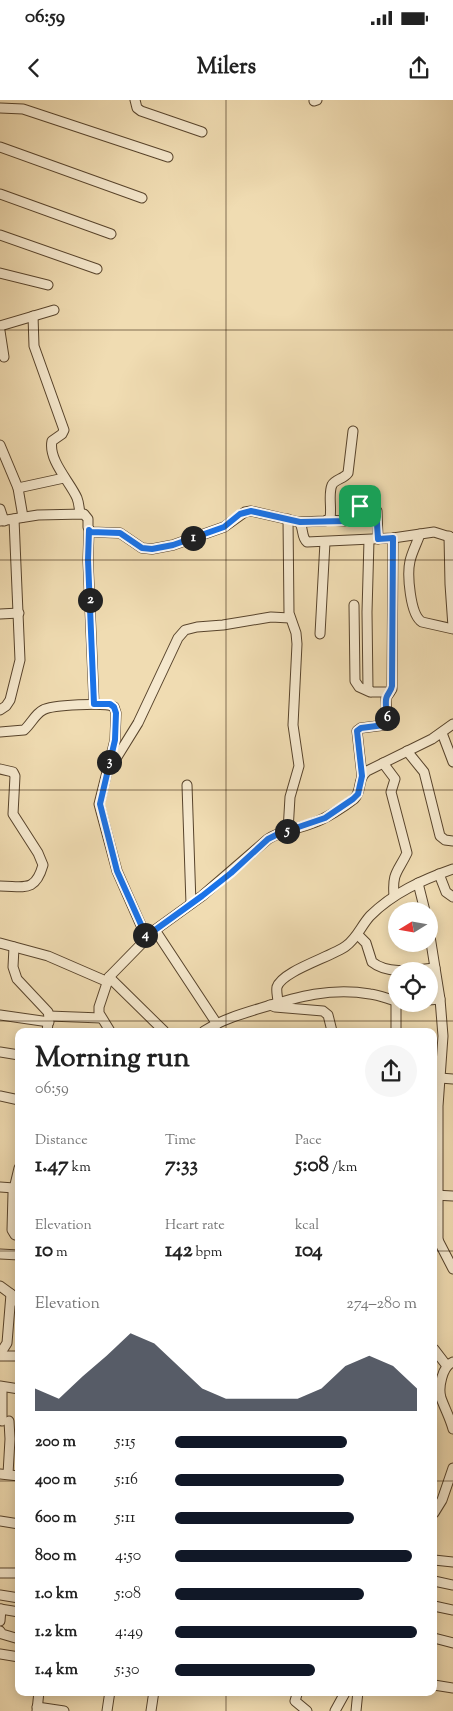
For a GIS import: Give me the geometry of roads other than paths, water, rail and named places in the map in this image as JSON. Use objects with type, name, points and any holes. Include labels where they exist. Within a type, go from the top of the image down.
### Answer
[{"type":"street","points":[[135,100],[137,108],[142,112],[202,132]]},
{"type":"street","points":[[0,108],[23,109],[168,158]]},
{"type":"street","points":[[0,147],[142,198]]},
{"type":"street","points":[[0,194],[111,234]]},
{"type":"street","points":[[0,235],[97,269]]},
{"type":"street","points":[[0,276],[48,285]]},
{"type":"street","points":[[0,326],[54,310]]},
{"type":"street","points":[[33,316],[34,346],[63,427],[63,433],[54,439],[51,444],[59,468],[77,499],[80,513]]},
{"type":"street","points":[[0,331],[4,357]]},
{"type":"street","points":[[327,520],[331,515],[332,486],[348,473],[353,431]]},
{"type":"street","points":[[0,445],[18,488],[20,660],[10,700],[0,710]]},
{"type":"street","points":[[18,488],[64,478]]},
{"type":"street","points":[[89,530],[91,532],[120,533],[142,548],[152,549],[173,545],[224,527],[245,512],[251,511],[300,522],[345,521],[357,507],[374,507],[377,510],[367,612],[368,686],[370,692]]},
{"type":"street","points":[[0,508],[2,521],[50,514],[80,513],[86,515],[89,530],[88,560],[94,704]]},
{"type":"street","points":[[288,519],[290,618],[296,633],[297,644],[293,725],[299,766],[290,797],[288,831]]},
{"type":"street","points":[[300,522],[305,541],[311,542],[393,538],[420,534],[434,532],[451,537],[450,584],[453,628],[419,621],[414,613],[409,566],[420,534]]},
{"type":"street","points":[[108,1028],[101,1018],[99,1007],[108,979],[155,930],[231,873],[268,839],[325,818],[358,794],[362,776],[357,731],[361,728],[384,725],[387,721],[386,698],[392,686],[393,538]]},
{"type":"street","points":[[320,634],[325,542]]},
{"type":"street","points":[[354,605],[356,684],[370,692],[390,692]]},
{"type":"street","points":[[0,614],[19,613]]},
{"type":"street","points":[[106,773],[138,723],[181,634],[185,630],[271,617],[290,618]]},
{"type":"street","points":[[0,732],[24,730],[38,714],[49,707],[94,704],[110,704],[114,707],[116,713],[115,740],[100,804],[117,871],[147,938]]},
{"type":"street","points":[[362,776],[453,724]]},
{"type":"street","points":[[442,732],[453,762]]},
{"type":"street","points":[[407,751],[424,772],[440,836],[445,840],[453,841]]},
{"type":"street","points":[[383,763],[395,779],[391,792],[407,853],[396,870],[393,886],[394,896]]},
{"type":"street","points":[[0,769],[13,772],[15,776],[14,814],[38,853],[42,865],[38,879],[29,886],[0,886]]},
{"type":"street","points":[[187,785],[191,904]]},
{"type":"street","points":[[274,1004],[280,983],[303,966],[325,958],[346,946],[358,934],[368,918],[385,902],[418,883],[453,869]]},
{"type":"street","points":[[438,874],[446,892],[453,897]]},
{"type":"street","points":[[418,883],[423,902]]},
{"type":"street","points":[[155,930],[223,1028]]},
{"type":"street","points":[[358,934],[366,943],[370,958],[375,965],[388,968]]},
{"type":"street","points":[[0,943],[48,956],[108,979],[161,1028]]},
{"type":"street","points":[[14,946],[13,967],[17,979],[45,1008],[49,1023]]},
{"type":"street","points":[[437,1099],[448,1036],[438,987]]},
{"type":"street","points":[[210,1028],[219,1023],[293,998],[334,992],[370,994],[388,999]]},
{"type":"street","points":[[274,1004],[283,1008],[323,1011],[328,1015],[331,1028]]},
{"type":"street","points":[[396,1012],[396,1028]]},
{"type":"street","points":[[0,1015],[49,1023],[101,1018]]},
{"type":"street","points":[[0,1052],[15,1054]]},
{"type":"street","points":[[440,1078],[453,1079]]},
{"type":"street","points":[[0,1096],[15,1099]]},
{"type":"street","points":[[0,1187],[15,1185]]},
{"type":"street","points":[[15,1196],[12,1230],[15,1235]]},
{"type":"street","points":[[437,1196],[453,1196]]},
{"type":"street","points":[[437,1242],[453,1269]]},
{"type":"street","points":[[0,1254],[15,1255]]},
{"type":"street","points":[[0,1286],[15,1299]]},
{"type":"street","points":[[11,1294],[7,1343],[0,1355],[15,1356]]},
{"type":"street","points":[[437,1352],[450,1364],[437,1385],[453,1429]]},
{"type":"street","points":[[4,1474],[14,1450],[1,1386],[15,1388]]},
{"type":"street","points":[[437,1508],[442,1500],[453,1468]]},
{"type":"street","points":[[0,1521],[15,1523]]},
{"type":"street","points":[[437,1560],[453,1562]]},
{"type":"street","points":[[0,1573],[15,1572]]},
{"type":"street","points":[[437,1582],[453,1585]]},
{"type":"street","points":[[0,1595],[15,1597]]},
{"type":"street","points":[[437,1607],[453,1610]]},
{"type":"street","points":[[0,1621],[0,1609],[15,1611]]},
{"type":"street","points":[[0,1630],[2,1634],[15,1638]]},
{"type":"street","points":[[437,1639],[453,1643]]},
{"type":"street","points":[[0,1654],[15,1656]]},
{"type":"street","points":[[437,1685],[453,1688]]},
{"type":"street","points":[[38,1696],[37,1709],[64,1711]]},
{"type":"street","points":[[107,1711],[109,1696]]},
{"type":"street","points":[[151,1711],[153,1696]]},
{"type":"street","points":[[296,1696],[295,1700],[307,1711]]},
{"type":"street","points":[[335,1711],[343,1696]]},
{"type":"street","points":[[356,1711],[358,1696]]}]
